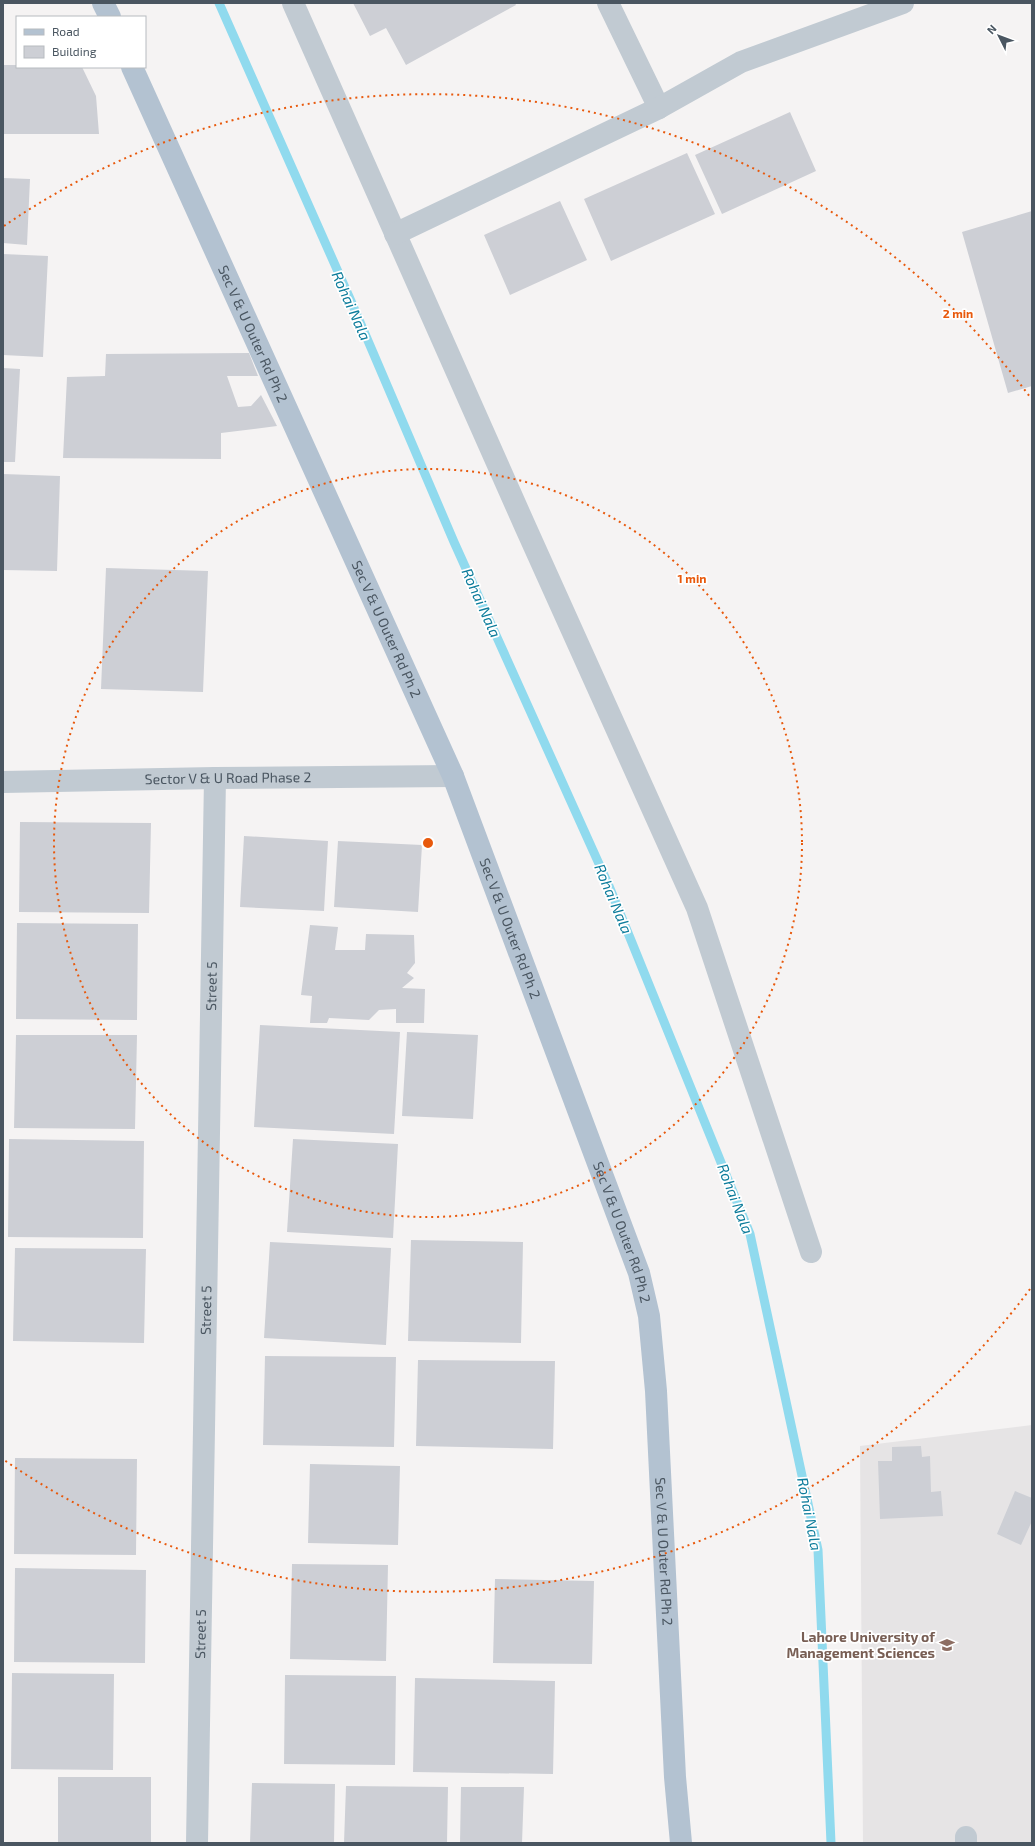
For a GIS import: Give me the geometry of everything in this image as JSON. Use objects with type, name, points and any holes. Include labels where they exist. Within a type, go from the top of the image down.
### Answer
[{"type":"main road","points":[[103,3],[110,16]]},
{"type":"main road","name":"Sec V & U Outer Rd Ph 2","points":[[132,68],[453,776],[639,1273],[649,1316],[656,1391],[675,1777],[681,1843]]},
{"type":"street","points":[[293,3],[524,526],[697,908],[812,1252]]},
{"type":"street","points":[[608,3],[660,108]]},
{"type":"street","points":[[395,234],[660,108],[741,62],[903,3]]},
{"type":"street","name":"Sector V & U Road Phase 2","points":[[3,782],[453,776]]},
{"type":"street","name":"Street 5","points":[[197,1843],[215,778]]},
{"type":"shaded area","name":"Lahore University of Management Sciences","points":[[1032,1425],[1032,1843],[863,1843],[860,1446]]},
{"type":"building","points":[[353,3],[515,3],[516,5],[406,65],[386,28],[370,36]]},
{"type":"building","points":[[3,65],[16,65],[16,68],[82,68],[96,96],[99,134],[3,134]]},
{"type":"building","points":[[790,112],[816,171],[722,214],[695,155]]},
{"type":"building","points":[[687,153],[715,214],[611,261],[584,199]]},
{"type":"building","points":[[3,178],[30,179],[27,245],[3,243]]},
{"type":"building","points":[[560,201],[587,260],[510,295],[484,235]]},
{"type":"building","points":[[1032,211],[1032,386],[1008,393],[962,232]]},
{"type":"building","points":[[3,254],[48,256],[43,357],[3,355]]},
{"type":"building","points":[[249,353],[258,376],[227,376],[238,407],[251,406],[261,395],[277,426],[221,433],[221,459],[63,458],[67,377],[105,376],[106,354]]},
{"type":"building","points":[[3,368],[20,369],[15,462],[3,462]]},
{"type":"building","points":[[3,474],[60,476],[57,571],[3,570]]},
{"type":"building","points":[[106,568],[208,571],[203,692],[101,689]]},
{"type":"building","points":[[20,822],[151,823],[149,913],[19,912]]},
{"type":"building","points":[[244,836],[328,841],[324,911],[240,907]]},
{"type":"building","points":[[338,841],[422,845],[418,912],[334,907]]},
{"type":"building","points":[[17,923],[138,924],[137,1020],[16,1019]]},
{"type":"building","points":[[310,925],[338,927],[335,950],[365,950],[366,934],[414,935],[415,963],[407,973],[414,978],[402,988],[425,989],[424,1023],[396,1023],[396,1009],[379,1010],[369,1020],[329,1018],[327,1023],[310,1023],[312,996],[301,995]]},
{"type":"building","points":[[260,1025],[400,1032],[394,1134],[254,1127]]},
{"type":"building","points":[[407,1032],[478,1035],[473,1119],[402,1116]]},
{"type":"building","points":[[16,1035],[137,1035],[135,1129],[14,1128]]},
{"type":"building","points":[[9,1139],[144,1141],[143,1238],[8,1237]]},
{"type":"building","points":[[293,1139],[398,1144],[393,1238],[287,1232]]},
{"type":"building","points":[[411,1240],[523,1242],[521,1343],[408,1341]]},
{"type":"building","points":[[270,1242],[391,1248],[386,1345],[264,1338]]},
{"type":"building","points":[[15,1248],[146,1249],[144,1343],[13,1341]]},
{"type":"building","points":[[265,1356],[396,1357],[394,1447],[263,1445]]},
{"type":"building","points":[[418,1360],[555,1361],[553,1449],[416,1446]]},
{"type":"building","points":[[921,1446],[922,1457],[930,1456],[931,1492],[941,1491],[943,1516],[880,1519],[878,1461],[892,1461],[892,1447]]},
{"type":"building","points":[[15,1458],[137,1459],[136,1555],[14,1554]]},
{"type":"building","points":[[310,1464],[400,1466],[398,1545],[308,1543]]},
{"type":"building","points":[[1015,1491],[1032,1498],[1032,1521],[1021,1545],[997,1534]]},
{"type":"building","points":[[292,1564],[388,1565],[386,1661],[290,1659]]},
{"type":"building","points":[[15,1568],[146,1570],[145,1663],[14,1662]]},
{"type":"building","points":[[495,1579],[594,1581],[592,1664],[493,1663]]},
{"type":"building","points":[[12,1673],[114,1674],[113,1770],[11,1769]]},
{"type":"building","points":[[285,1675],[396,1676],[395,1765],[284,1764]]},
{"type":"building","points":[[415,1678],[555,1681],[553,1774],[413,1772]]},
{"type":"building","points":[[58,1777],[151,1777],[151,1843],[58,1843]]},
{"type":"building","points":[[252,1783],[335,1784],[334,1843],[250,1843]]},
{"type":"building","points":[[346,1786],[448,1787],[447,1843],[344,1843]]},
{"type":"building","points":[[461,1787],[524,1787],[522,1843],[460,1843]]},
{"type":"waterway","name":"Rohai Nala","points":[[219,3],[351,301],[454,542],[609,886],[750,1234],[818,1550],[831,1843]]},
{"type":"place","name":"Lahore University of Management Sciences","points":[[947,1645]]}]
